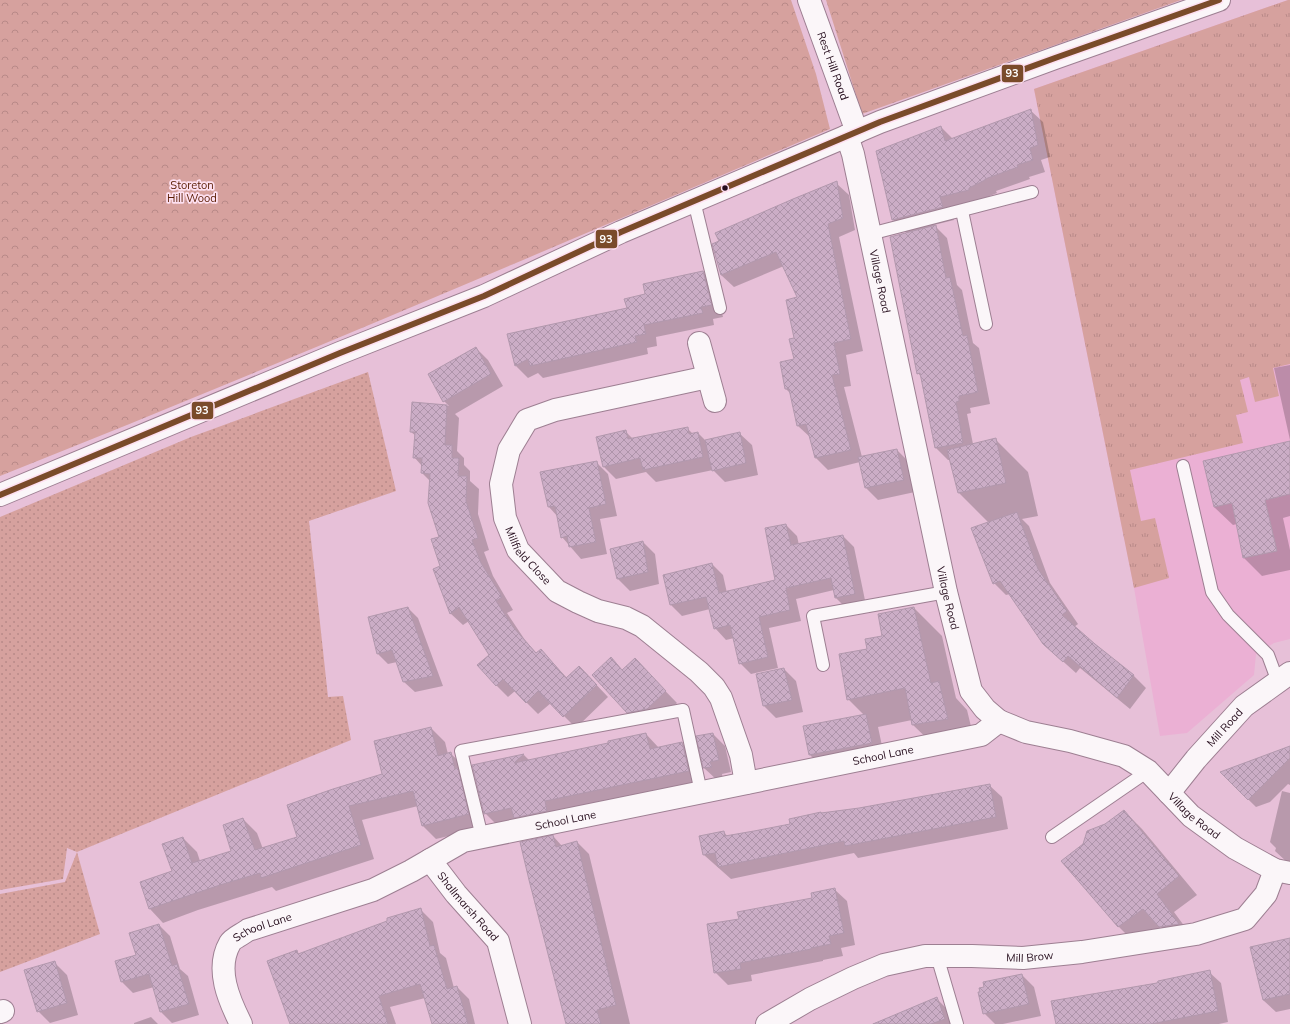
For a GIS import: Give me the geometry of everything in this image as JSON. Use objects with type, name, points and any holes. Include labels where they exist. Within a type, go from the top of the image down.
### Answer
[{"type":"street","name":"Rest Hill Road","points":[[809,0],[852,134]]},
{"type":"street","points":[[0,495],[340,353],[484,296],[621,232],[880,122],[1219,0]]},
{"type":"street","name":"Village Road","points":[[852,134],[855,164],[946,592],[971,691],[985,709],[998,721],[1026,732],[1070,741],[1124,756],[1148,771],[1191,816],[1235,848],[1282,872]]},
{"type":"street","points":[[699,343],[715,401]]},
{"type":"street","name":"Millfield Close","points":[[708,377],[556,410],[527,420],[509,450],[501,484],[504,518],[518,550],[557,591],[598,611],[626,618],[642,626],[699,672],[714,687],[721,698],[741,755],[746,783]]},
{"type":"street","name":"Mill Road","points":[[1169,793],[1196,759],[1244,706],[1284,677]]},
{"type":"street","name":"School Lane","points":[[241,1024],[230,1003],[226,987],[223,961],[231,942],[248,930],[373,890],[411,871],[463,841],[981,735],[998,721]]},
{"type":"street","name":"Shallmarsh Road","points":[[430,860],[456,894],[498,941],[520,1024]]},
{"type":"street","name":"Mill Brow","points":[[767,1024],[810,999],[863,974],[884,965],[925,956],[1023,958],[1082,952],[1196,934],[1245,918],[1266,894],[1282,872]]},
{"type":"lane","points":[[870,234],[1032,192]]},
{"type":"lane","points":[[694,201],[720,308]]},
{"type":"lane","points":[[962,211],[986,324]]},
{"type":"lane","points":[[1183,466],[1212,592],[1228,615],[1268,655],[1284,677]]},
{"type":"lane","points":[[823,665],[813,616],[946,592]]},
{"type":"lane","points":[[482,837],[461,751],[683,710],[701,792]]},
{"type":"lane","points":[[1052,837],[1148,771]]},
{"type":"lane","points":[[937,956],[957,1024]]},
{"type":"shaded area","points":[[1290,0],[1290,639],[1274,643],[1256,654],[1254,675],[1187,733],[1160,736],[1134,588],[1034,89]]},
{"type":"green space","name":"Storeton Hill Wood","points":[[0,0],[791,0],[816,74],[830,129],[312,349],[0,476]]},
{"type":"green space","points":[[826,0],[1181,0],[862,114]]},
{"type":"green space","points":[[1290,0],[1290,364],[1273,368],[1279,396],[1255,402],[1249,377],[1240,380],[1248,412],[1236,415],[1243,443],[1130,470],[1141,521],[1155,518],[1169,578],[1134,588],[1034,89]]},
{"type":"green space","points":[[368,372],[396,491],[309,521],[328,697],[343,696],[351,740],[77,852],[67,848],[63,879],[0,890],[0,517],[191,437]]},
{"type":"green space","points":[[77,852],[100,934],[0,972],[0,894],[65,882]]},
{"type":"building","points":[[1031,109],[1038,145],[1030,148],[1033,160],[1017,165],[1018,167],[985,179],[969,188],[969,190],[940,197],[943,207],[892,220],[876,151],[941,126],[945,141]]},
{"type":"building","points":[[837,181],[843,218],[828,224],[851,339],[834,343],[840,374],[832,375],[851,450],[815,458],[806,424],[797,426],[789,389],[785,389],[780,362],[794,359],[789,339],[794,338],[786,300],[797,297],[776,252],[721,275],[712,244],[719,241],[715,233]]},
{"type":"building","points":[[936,225],[946,278],[950,277],[963,336],[967,335],[978,392],[959,396],[959,401],[956,402],[963,443],[935,448],[920,373],[917,374],[890,237]]},
{"type":"building","points":[[703,271],[712,305],[701,307],[703,313],[644,325],[646,334],[635,336],[637,342],[530,366],[528,359],[515,366],[507,334],[627,308],[624,299],[645,294],[643,284]]},
{"type":"building","points":[[476,347],[491,374],[443,402],[428,374]]},
{"type":"building","points":[[412,402],[447,405],[445,445],[452,445],[452,458],[459,458],[458,476],[467,476],[466,501],[478,538],[472,540],[481,563],[502,597],[496,601],[513,627],[536,653],[541,649],[566,678],[579,666],[597,685],[563,717],[538,691],[526,703],[503,679],[496,686],[477,665],[489,655],[459,607],[450,614],[433,569],[440,566],[431,539],[439,537],[428,503],[430,474],[421,473],[422,458],[413,458],[415,432],[410,432]]},
{"type":"building","points":[[688,427],[689,434],[698,432],[703,457],[643,470],[640,458],[603,467],[596,437],[626,430],[628,439]]},
{"type":"building","points":[[740,432],[746,463],[712,471],[705,440]]},
{"type":"building","points":[[996,438],[1006,483],[958,493],[947,450]]},
{"type":"building","points":[[1290,441],[1290,494],[1265,500],[1277,551],[1243,558],[1232,503],[1214,507],[1203,461]]},
{"type":"building","points":[[897,449],[904,480],[865,488],[858,457]]},
{"type":"building","points":[[597,461],[606,504],[589,508],[596,542],[569,547],[567,536],[561,538],[555,506],[548,507],[540,472]]},
{"type":"building","points":[[1017,512],[1038,569],[1067,611],[1062,615],[1134,675],[1117,698],[1068,656],[1063,662],[1043,644],[1000,581],[993,584],[971,528]]},
{"type":"building","points":[[786,524],[791,545],[843,535],[855,594],[835,598],[831,578],[786,588],[790,610],[759,617],[768,657],[739,664],[730,625],[714,629],[706,597],[670,605],[663,575],[712,563],[719,593],[775,580],[765,528]]},
{"type":"building","points":[[643,541],[648,572],[617,579],[610,549]]},
{"type":"building","points":[[408,607],[433,676],[403,682],[392,650],[377,654],[368,617]]},
{"type":"building","points":[[914,607],[931,683],[939,681],[948,719],[912,725],[905,688],[847,700],[839,654],[867,649],[865,639],[882,636],[878,614]]},
{"type":"building","points":[[611,657],[622,670],[635,658],[666,691],[647,709],[627,713],[592,675]]},
{"type":"building","points":[[784,668],[792,700],[763,706],[756,674]]},
{"type":"building","points":[[866,714],[872,743],[809,755],[803,726]]},
{"type":"building","points":[[431,727],[438,756],[451,752],[455,769],[458,768],[469,814],[422,826],[413,791],[349,806],[361,845],[261,878],[260,873],[149,909],[140,882],[172,871],[162,844],[183,837],[192,863],[231,851],[223,825],[243,818],[255,850],[297,837],[287,805],[382,774],[374,741]]},
{"type":"building","points":[[646,733],[650,749],[682,742],[689,771],[545,801],[547,811],[514,818],[511,808],[484,814],[472,765],[524,754],[514,763],[608,743],[608,741]]},
{"type":"building","points":[[713,733],[719,760],[710,762],[712,767],[703,768],[696,736]]},
{"type":"building","points":[[1290,746],[1290,758],[1248,800],[1220,772]]},
{"type":"building","points":[[990,784],[996,817],[845,846],[844,841],[718,867],[715,853],[703,855],[699,836],[724,831],[725,836],[754,831],[790,824],[789,819],[821,812],[859,808]]},
{"type":"building","points":[[1124,810],[1179,876],[1157,894],[1179,924],[1159,927],[1143,909],[1118,927],[1061,861],[1083,844],[1087,831],[1105,824]]},
{"type":"building","points":[[553,835],[556,847],[577,841],[616,1005],[597,1010],[601,1024],[566,1024],[529,880],[520,842]]},
{"type":"building","points":[[835,888],[844,933],[829,936],[831,944],[740,963],[741,969],[714,973],[707,924],[739,919],[737,912],[812,898],[811,893]]},
{"type":"building","points":[[421,908],[430,946],[434,945],[447,989],[457,986],[468,1024],[432,1024],[420,984],[379,996],[388,1024],[290,1024],[267,961],[297,950],[298,954],[387,921],[387,918]]},
{"type":"building","points":[[159,924],[172,966],[177,964],[189,1004],[160,1012],[149,974],[121,982],[115,961],[136,955],[129,933]]},
{"type":"building","points":[[1290,938],[1290,994],[1263,1000],[1250,947]]},
{"type":"building","points":[[55,961],[67,1003],[37,1012],[24,970]]},
{"type":"building","points":[[1210,970],[1218,1011],[1151,1024],[1056,1024],[1051,1001],[1157,983],[1158,981]]},
{"type":"building","points":[[1022,974],[1029,1004],[983,1014],[978,992],[980,992],[979,988],[984,987],[983,982]]},
{"type":"building","points":[[937,997],[945,1019],[931,1024],[873,1024]]},
{"type":"transit line","name":"93","points":[[0,495],[340,353],[484,296],[621,232],[880,122],[1219,0]]}]
